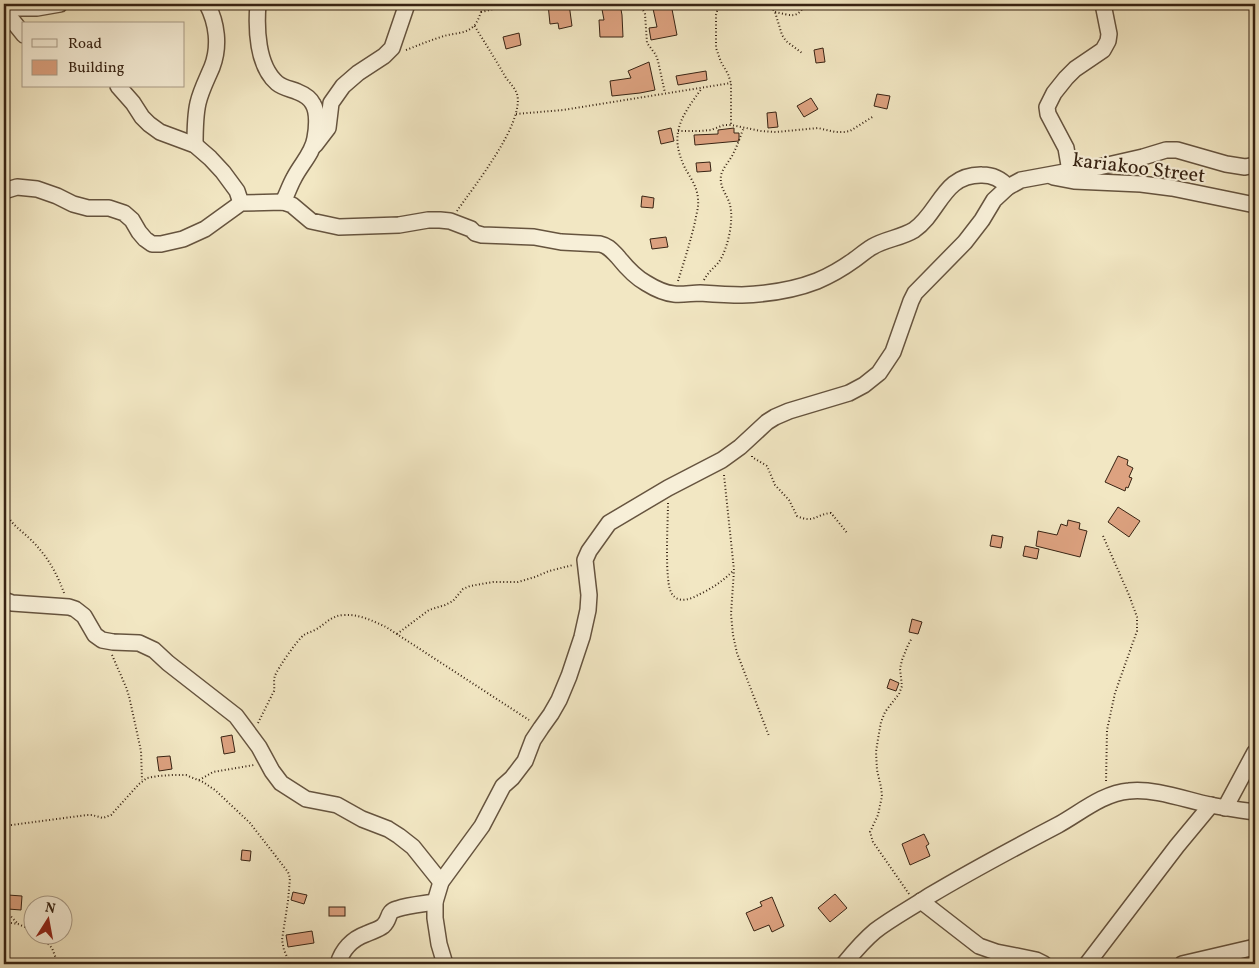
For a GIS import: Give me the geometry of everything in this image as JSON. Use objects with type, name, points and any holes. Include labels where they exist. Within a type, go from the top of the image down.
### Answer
[{"type":"street","points":[[4,9],[37,8],[60,4]]},
{"type":"street","points":[[195,145],[197,104],[212,66],[217,46],[215,22],[207,4]]},
{"type":"street","points":[[258,4],[257,34],[266,68],[277,83],[300,93],[313,104],[316,113],[316,138],[313,148]]},
{"type":"street","points":[[283,202],[294,178],[328,128],[331,103],[339,91],[358,73],[384,56],[392,48],[407,4]]},
{"type":"street","points":[[1070,171],[1066,148],[1048,114],[1047,107],[1054,93],[1066,78],[1075,69],[1103,50],[1109,34],[1103,4]]},
{"type":"street","points":[[4,9],[22,32]]},
{"type":"street","points":[[120,88],[149,124],[160,132],[195,145],[210,158],[237,190],[241,203]]},
{"type":"street","points":[[445,964],[439,944],[435,918],[435,902],[441,882],[482,826],[503,786],[525,761],[533,740],[559,700],[582,637],[588,610],[589,595],[585,560],[589,551],[609,523],[668,488],[722,460],[775,417],[849,393],[864,385],[879,373],[892,352],[915,293],[965,242],[994,200],[1008,187],[1021,180],[1099,167],[1166,150],[1177,150],[1226,164],[1245,167],[1255,165]]},
{"type":"street","name":"kariakoo Street","points":[[1047,175],[1074,181],[1141,184],[1172,188],[1255,205]]},
{"type":"street","points":[[4,191],[18,187],[37,189],[72,204],[88,208],[109,208],[124,213],[132,220],[145,239],[152,244],[183,239],[205,229],[241,203],[283,202],[292,206],[311,221],[339,227],[399,224],[428,220],[450,221],[482,235],[534,237],[561,242],[606,245],[642,280],[656,289],[673,294],[743,295],[770,292],[817,280],[852,262],[872,246],[908,234],[929,216],[944,192],[956,182],[968,177],[990,176],[1001,180],[1008,187]]},
{"type":"street","points":[[4,600],[12,603],[69,607],[80,612],[98,638],[106,641],[139,643],[154,650],[236,716],[259,747],[267,763],[281,783],[306,799],[337,805],[362,819],[388,829],[407,841],[441,882]]},
{"type":"street","points":[[1087,964],[1177,846],[1218,806],[1255,752]]},
{"type":"street","points":[[844,964],[874,932],[919,903],[967,873],[1117,792],[1131,790],[1147,791],[1255,812]]},
{"type":"street","points":[[338,964],[340,957],[353,941],[379,929],[388,921],[391,911],[398,908],[435,902]]},
{"type":"street","points":[[919,903],[979,946],[996,952],[1036,960],[1044,964]]},
{"type":"street","points":[[1182,964],[1255,947]]},
{"type":"path","points":[[384,56],[468,30],[474,25],[484,4]]},
{"type":"path","points":[[481,12],[516,4]]},
{"type":"path","points":[[640,4],[645,14],[647,43],[658,62],[665,93]]},
{"type":"path","points":[[719,4],[716,15],[716,48],[731,83],[731,125]]},
{"type":"path","points":[[769,4],[775,12],[786,42],[802,53]]},
{"type":"path","points":[[775,12],[797,15],[805,4]]},
{"type":"path","points":[[450,221],[486,170],[507,134],[518,105],[516,91],[474,25]]},
{"type":"path","points":[[516,114],[563,110],[731,83]]},
{"type":"path","points":[[673,294],[689,249],[698,209],[698,199],[693,183],[679,156],[678,131],[686,109],[702,88]]},
{"type":"path","points":[[678,131],[700,132],[724,125],[731,125],[776,132],[818,128],[844,132],[850,131],[874,116]]},
{"type":"path","points":[[699,293],[705,277],[722,256],[729,238],[730,204],[720,177],[736,148],[744,127]]},
{"type":"path","points":[[748,439],[752,457],[767,466],[775,485],[789,500],[796,516],[811,520],[831,513],[848,534]]},
{"type":"path","points":[[4,458],[6,472],[4,494],[8,515],[14,526],[45,555],[57,575],[69,607]]},
{"type":"path","points":[[722,460],[734,570],[731,614],[736,653],[769,736]]},
{"type":"path","points":[[668,488],[667,559],[669,588],[673,596],[682,600],[694,598],[712,588],[734,570]]},
{"type":"path","points":[[1103,536],[1137,617],[1137,631],[1116,693],[1107,730],[1106,798]]},
{"type":"path","points":[[397,634],[429,610],[453,601],[463,589],[470,586],[493,582],[518,582],[549,571],[578,564],[585,560]]},
{"type":"path","points":[[251,736],[274,691],[274,681],[278,670],[303,635],[316,630],[332,617],[344,614],[372,621],[397,634],[541,728]]},
{"type":"path","points":[[912,638],[908,644],[900,669],[902,686],[899,694],[885,712],[881,722],[876,752],[882,796],[878,815],[870,832],[873,842],[919,903]]},
{"type":"path","points":[[106,641],[129,696],[141,751],[142,781]]},
{"type":"path","points":[[199,780],[213,772],[267,763]]},
{"type":"path","points":[[4,826],[87,815],[106,818],[147,778],[172,775],[186,776],[199,780],[215,790],[250,822],[288,872],[290,878],[288,901],[282,940],[290,964]]},
{"type":"path","points":[[4,909],[18,924]]},
{"type":"path","points":[[4,922],[22,926]]},
{"type":"path","points":[[50,946],[58,964]]},
{"type":"building","points":[[548,4],[569,4],[572,26],[559,29],[558,23],[550,24]]},
{"type":"building","points":[[601,4],[620,4],[623,37],[600,37],[599,20],[604,20]]},
{"type":"building","points":[[652,4],[671,4],[677,35],[651,40],[649,28],[657,27]]},
{"type":"building","points":[[519,33],[521,45],[506,49],[503,37]]},
{"type":"building","points":[[823,48],[825,62],[816,63],[814,50]]},
{"type":"building","points":[[649,62],[655,90],[612,96],[610,81],[631,78],[628,71]]},
{"type":"building","points":[[706,71],[707,80],[678,85],[676,76]]},
{"type":"building","points":[[877,94],[890,96],[887,109],[874,106]]},
{"type":"building","points":[[811,98],[818,109],[804,117],[797,106]]},
{"type":"building","points":[[776,112],[778,127],[768,128],[767,113]]},
{"type":"building","points":[[671,128],[674,141],[661,144],[658,131]]},
{"type":"building","points":[[734,128],[734,133],[739,133],[739,141],[695,145],[694,135],[718,134],[718,130]]},
{"type":"building","points":[[710,162],[711,171],[697,172],[696,163]]},
{"type":"building","points":[[1159,168],[1171,168],[1171,178],[1159,177]]},
{"type":"building","points":[[642,196],[654,198],[653,208],[641,207]]},
{"type":"building","points":[[666,237],[668,247],[652,249],[650,239]]},
{"type":"building","points":[[1118,456],[1128,460],[1127,465],[1133,468],[1129,477],[1132,478],[1125,491],[1105,482]]},
{"type":"building","points":[[1118,507],[1140,521],[1129,537],[1108,522]]},
{"type":"building","points":[[1068,520],[1080,523],[1079,529],[1087,531],[1080,557],[1036,546],[1038,531],[1057,535],[1061,524],[1067,526]]},
{"type":"building","points":[[992,535],[1003,537],[1001,548],[990,546]]},
{"type":"building","points":[[1025,546],[1039,549],[1037,559],[1023,556]]},
{"type":"building","points":[[912,619],[922,622],[918,634],[909,632]]},
{"type":"building","points":[[890,679],[899,683],[896,691],[887,688]]},
{"type":"building","points":[[232,735],[235,752],[224,754],[221,737]]},
{"type":"building","points":[[170,756],[172,769],[159,771],[157,757]]},
{"type":"building","points":[[924,834],[929,844],[926,846],[930,856],[910,865],[902,844]]},
{"type":"building","points":[[242,850],[251,851],[250,861],[241,860]]},
{"type":"building","points":[[293,892],[307,895],[304,904],[291,900]]},
{"type":"building","points":[[835,894],[847,908],[830,922],[818,908]]},
{"type":"building","points":[[8,895],[22,896],[21,910],[8,909]]},
{"type":"building","points":[[772,897],[784,926],[772,932],[769,925],[754,931],[746,913],[762,906],[760,902]]},
{"type":"building","points":[[329,907],[345,907],[345,916],[329,916]]},
{"type":"building","points":[[312,931],[314,943],[288,947],[286,935]]}]
